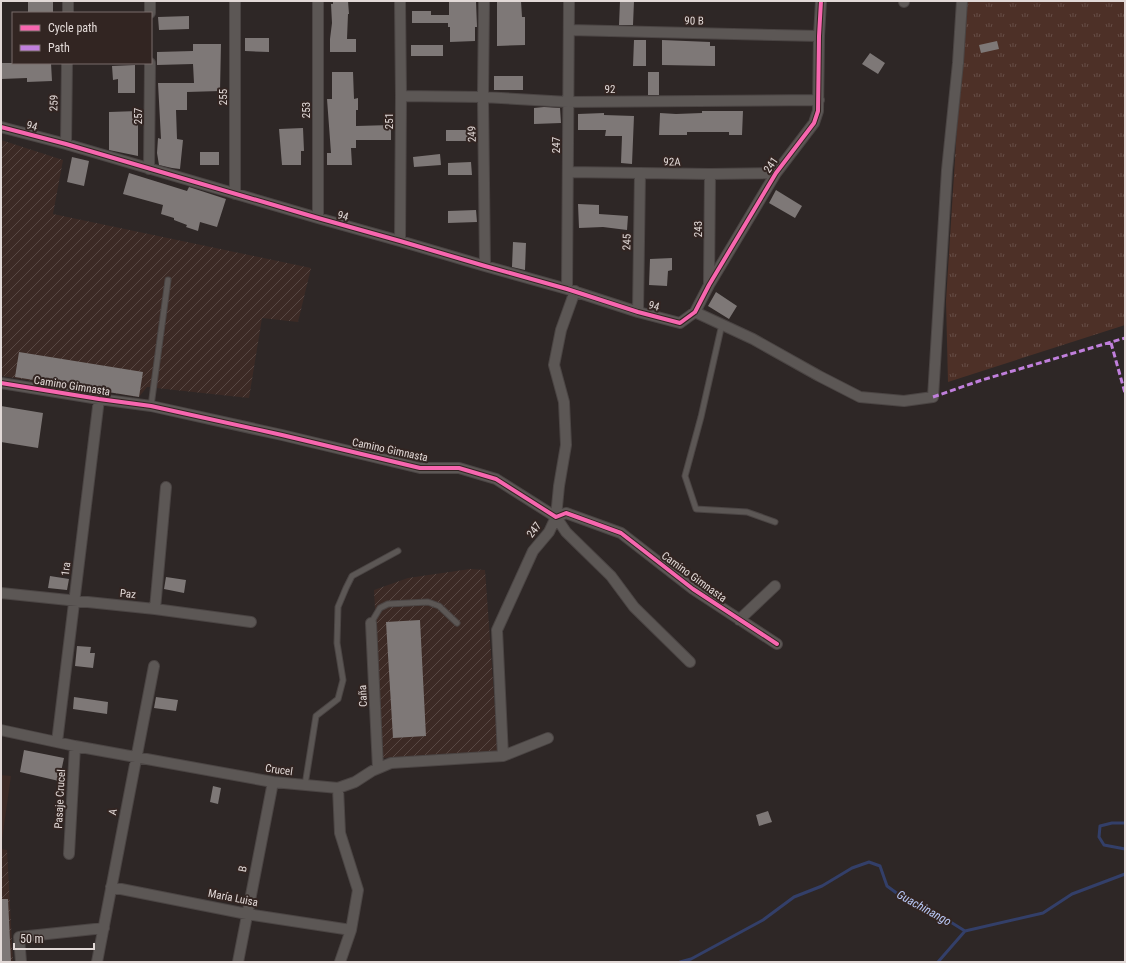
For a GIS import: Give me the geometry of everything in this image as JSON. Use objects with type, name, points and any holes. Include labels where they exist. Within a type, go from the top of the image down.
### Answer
[{"type":"street","points":[[68,1],[68,12]]},
{"type":"street","points":[[150,1],[150,12]]},
{"type":"street","name":"255","points":[[235,1],[235,194]]},
{"type":"street","name":"253","points":[[318,1],[318,218]]},
{"type":"street","name":"251","points":[[400,1],[400,241]]},
{"type":"street","name":"249","points":[[484,1],[483,97],[485,266]]},
{"type":"street","name":"247","points":[[503,756],[497,630],[533,551],[549,532],[556,517],[559,486],[566,445],[564,402],[554,365],[571,290],[568,172],[570,1]]},
{"type":"street","name":"241","points":[[680,323],[695,312],[709,285],[776,173],[814,123],[818,111],[819,100],[819,36],[821,1]]},
{"type":"street","points":[[695,312],[753,339],[860,397],[904,401],[933,396],[947,170],[958,62],[962,1]]},
{"type":"street","name":"90 B","points":[[569,30],[819,36]]},
{"type":"street","name":"259","points":[[66,144],[67,64]]},
{"type":"street","name":"257","points":[[149,169],[150,64]]},
{"type":"street","name":"92","points":[[401,96],[483,97],[568,102],[819,100]]},
{"type":"street","name":"94","points":[[1,127],[66,144],[680,323]]},
{"type":"street","name":"92A","points":[[568,172],[710,174],[776,173]]},
{"type":"street","name":"245","points":[[638,312],[640,173]]},
{"type":"street","name":"243","points":[[709,285],[710,174]]},
{"type":"street","name":"Camino Gimnasta","points":[[1,383],[98,399],[152,406],[420,468],[459,468],[496,479],[556,517],[566,513],[621,533],[693,589],[777,644]]},
{"type":"street","name":"1ra","points":[[57,742],[98,399]]},
{"type":"street","points":[[155,609],[166,487]]},
{"type":"street","points":[[556,517],[566,532],[611,576],[634,607],[690,662]]},
{"type":"street","points":[[739,620],[775,586]]},
{"type":"street","name":"Paz","points":[[1,593],[155,609],[251,622]]},
{"type":"street","name":"Caña","points":[[371,622],[378,768]]},
{"type":"street","name":"A","points":[[97,962],[154,666]]},
{"type":"street","name":"Crucel","points":[[1,730],[75,746],[273,782],[338,788],[355,782],[372,771],[391,763],[503,756],[548,738]]},
{"type":"street","name":"Pasaje Crucel","points":[[69,854],[75,746]]},
{"type":"street","name":"B","points":[[238,962],[273,782]]},
{"type":"street","points":[[338,788],[340,833],[358,890],[351,930],[340,962]]},
{"type":"street","name":"María Luisa","points":[[111,887],[247,914],[351,930]]},
{"type":"street","points":[[21,962],[20,937],[104,928]]},
{"type":"lane","points":[[152,406],[168,280]]},
{"type":"lane","points":[[722,324],[701,417],[685,476],[696,509],[747,512],[775,522]]},
{"type":"lane","points":[[305,785],[316,716],[338,699],[343,680],[337,643],[338,606],[352,576],[398,551]]},
{"type":"lane","points":[[371,622],[380,608],[388,604],[428,602],[439,606],[457,623]]},
{"type":"shaded area","points":[[1,140],[63,160],[53,214],[311,268],[298,322],[262,318],[249,398],[147,387],[139,397],[1,376]]},
{"type":"shaded area","points":[[470,569],[485,570],[498,751],[383,758],[374,590],[408,578]]},
{"type":"shaded area","points":[[1,775],[11,776],[1,847]]},
{"type":"shaded area","points":[[1,849],[7,850],[13,962],[1,962]]},
{"type":"green space","points":[[965,1],[1125,1],[1125,325],[948,382],[946,301]]},
{"type":"building","points":[[28,1],[53,1],[53,12],[28,12]]},
{"type":"building","points":[[333,1],[348,1],[349,14],[347,39],[356,39],[356,52],[330,52],[332,23],[331,4],[333,4]]},
{"type":"building","points":[[449,1],[476,1],[477,27],[475,27],[475,41],[450,42],[450,27],[448,27],[448,23],[412,23],[412,11],[431,11],[431,15],[449,15]]},
{"type":"building","points":[[497,1],[521,1],[522,17],[525,17],[525,45],[497,46]]},
{"type":"building","points":[[620,1],[634,1],[633,25],[619,25]]},
{"type":"building","points":[[189,16],[189,29],[159,30],[158,17]]},
{"type":"building","points":[[245,38],[269,38],[269,52],[245,51]]},
{"type":"building","points":[[634,40],[646,40],[646,66],[633,66]]},
{"type":"building","points":[[662,40],[710,42],[710,46],[715,46],[715,66],[662,65]]},
{"type":"building","points":[[997,41],[999,49],[981,53],[979,45]]},
{"type":"building","points":[[193,44],[221,44],[220,91],[187,92],[187,110],[176,110],[177,139],[183,140],[180,169],[172,168],[159,165],[157,153],[158,138],[161,139],[158,83],[194,83],[193,64],[157,65],[157,52],[193,51]]},
{"type":"building","points":[[411,45],[443,45],[443,56],[411,56]]},
{"type":"building","points":[[870,53],[885,63],[878,74],[862,64]]},
{"type":"building","points":[[1,63],[51,64],[52,81],[27,82],[27,78],[1,79]]},
{"type":"building","points":[[135,65],[135,93],[118,93],[118,79],[113,80],[112,66]]},
{"type":"building","points":[[332,72],[353,72],[354,99],[358,98],[356,126],[391,125],[391,140],[356,140],[356,148],[351,148],[352,165],[327,165],[327,153],[331,153],[327,99],[332,99]]},
{"type":"building","points":[[648,72],[659,72],[659,95],[648,95]]},
{"type":"building","points":[[494,76],[523,76],[523,90],[494,90]]},
{"type":"building","points":[[534,108],[560,108],[561,123],[534,124]]},
{"type":"building","points":[[138,111],[138,156],[109,150],[109,112]]},
{"type":"building","points":[[702,111],[743,111],[742,135],[729,135],[729,132],[687,132],[687,135],[659,135],[660,113],[702,113]]},
{"type":"building","points":[[604,113],[604,115],[634,116],[632,164],[621,163],[622,136],[605,136],[606,130],[578,130],[578,114]]},
{"type":"building","points":[[303,128],[304,151],[301,151],[301,165],[282,165],[279,129]]},
{"type":"building","points":[[446,130],[473,130],[473,141],[446,141]]},
{"type":"building","points":[[200,152],[219,152],[219,165],[200,165]]},
{"type":"building","points":[[440,154],[441,165],[414,167],[413,157]]},
{"type":"building","points":[[72,157],[89,161],[84,186],[67,182]]},
{"type":"building","points":[[471,162],[472,175],[448,175],[448,163]]},
{"type":"building","points":[[129,173],[187,191],[189,187],[226,199],[217,227],[200,222],[198,231],[186,227],[187,225],[174,220],[174,218],[161,214],[163,205],[123,194]]},
{"type":"building","points":[[776,190],[802,206],[795,218],[769,203]]},
{"type":"building","points":[[578,204],[599,205],[599,214],[628,216],[627,230],[603,227],[579,228]]},
{"type":"building","points":[[476,210],[477,222],[448,223],[448,211]]},
{"type":"building","points":[[513,242],[526,243],[525,270],[512,267]]},
{"type":"building","points":[[672,258],[672,270],[668,271],[667,286],[649,285],[650,259]]},
{"type":"building","points":[[716,292],[737,306],[729,319],[708,306]]},
{"type":"building","points":[[19,352],[143,372],[139,397],[15,377]]},
{"type":"building","points":[[1,406],[43,413],[38,448],[1,442]]},
{"type":"building","points":[[50,576],[69,579],[67,590],[48,588]]},
{"type":"building","points":[[166,577],[186,580],[184,593],[164,589]]},
{"type":"building","points":[[420,620],[426,736],[393,738],[386,622]]},
{"type":"building","points":[[77,646],[91,647],[90,653],[95,653],[93,668],[75,666]]},
{"type":"building","points":[[74,697],[108,702],[107,714],[73,709]]},
{"type":"building","points":[[156,697],[178,700],[176,711],[154,708]]},
{"type":"building","points":[[24,750],[64,758],[59,781],[20,772]]},
{"type":"building","points":[[213,786],[221,788],[218,804],[210,802]]},
{"type":"building","points":[[768,811],[772,822],[759,826],[756,815]]},
{"type":"building","points":[[1,899],[8,899],[11,962],[1,962]]},
{"type":"waterway","name":"Guachinango","points":[[1125,823],[1112,823],[1100,826],[1099,837],[1104,845],[1125,849]]},
{"type":"waterway","name":"Guachinango","points":[[680,962],[691,959],[763,920],[794,897],[822,886],[852,868],[869,862],[880,866],[887,886],[902,897],[928,908],[965,931],[1043,913],[1072,894],[1125,874]]},
{"type":"waterway","points":[[938,962],[965,931]]},
{"type":"marked path","points":[[933,397],[982,380],[1125,338]]},
{"type":"marked path","points":[[1111,343],[1125,393]]},
{"type":"cycle path","points":[[1,127],[66,144],[680,323],[695,312],[709,285],[776,173],[814,123],[818,111],[821,1]]},
{"type":"cycle path","points":[[1,383],[151,406],[420,468],[459,468],[496,479],[556,517],[566,513],[621,533],[693,589],[777,644]]}]
